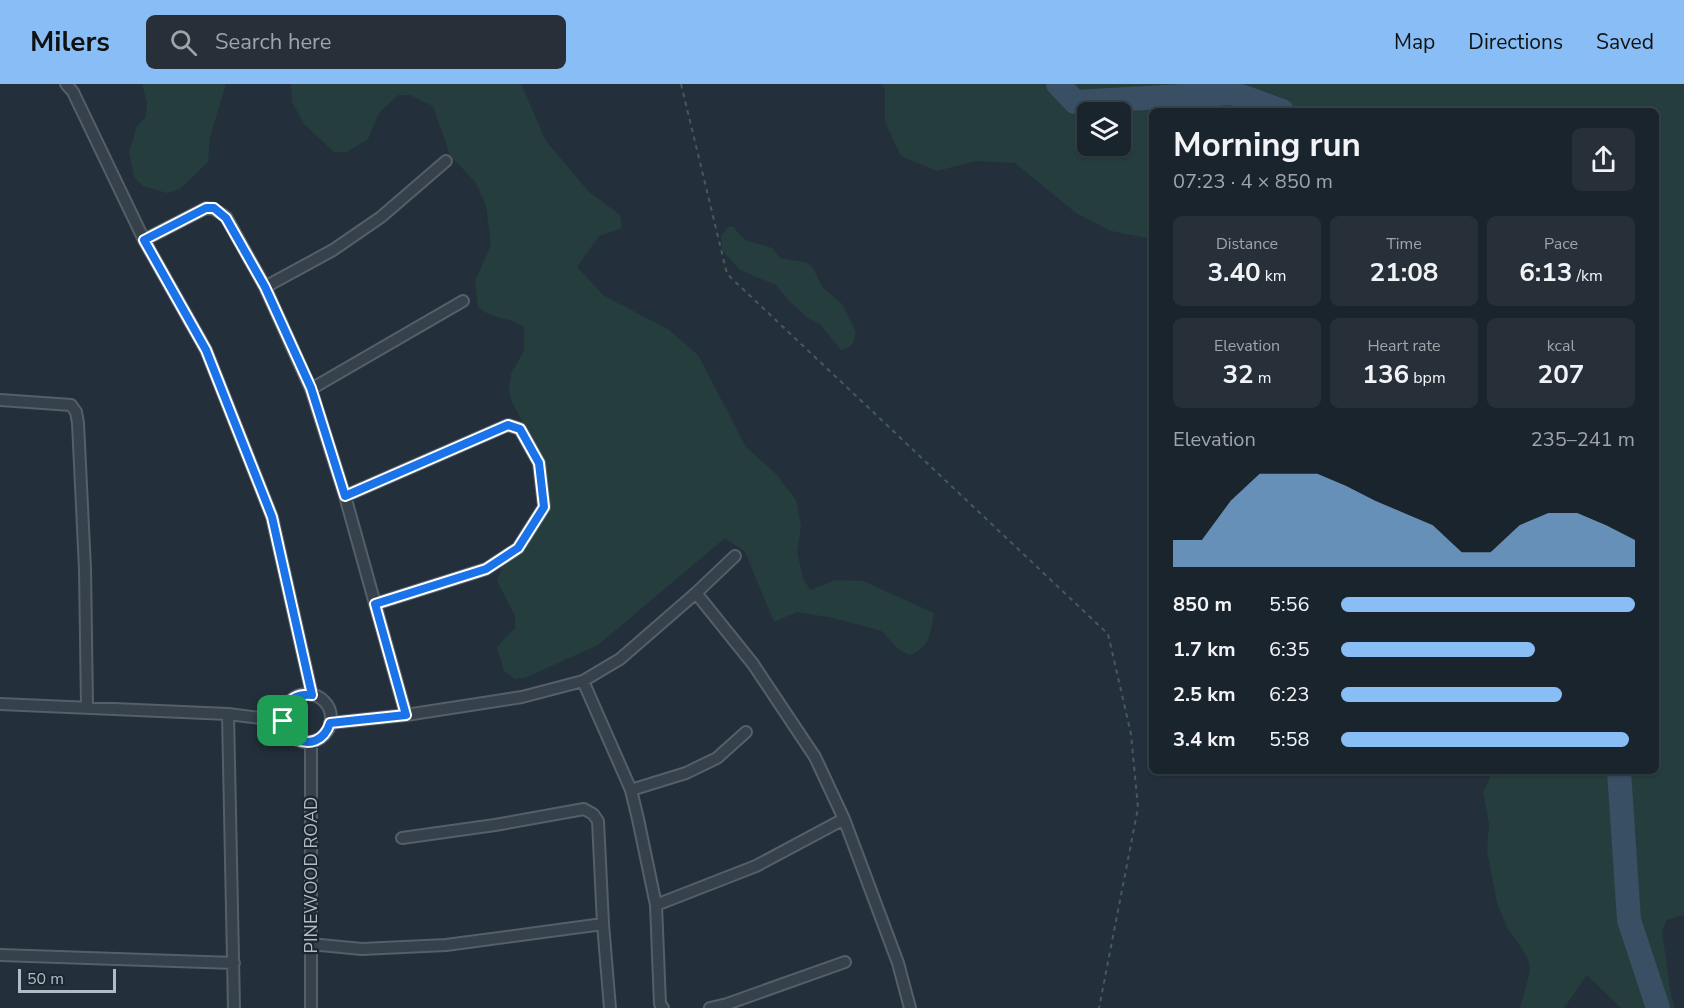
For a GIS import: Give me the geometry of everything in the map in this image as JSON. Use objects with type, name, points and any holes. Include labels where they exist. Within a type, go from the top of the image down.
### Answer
[{"type":"street","points":[[66,84],[73,92],[144,240],[206,350],[272,517],[312,695]]},
{"type":"street","points":[[265,287],[333,250],[381,217],[446,161]]},
{"type":"street","points":[[144,240],[206,208],[214,208],[226,218],[265,287],[311,388],[345,496],[406,715]]},
{"type":"street","points":[[311,388],[463,301]]},
{"type":"street","points":[[0,400],[71,405],[76,412],[85,569],[87,707]]},
{"type":"street","points":[[345,496],[508,425],[520,429],[539,463],[544,507],[518,548],[486,569],[375,604]]},
{"type":"street","points":[[330,723],[406,715],[522,698],[583,681],[620,659],[696,593],[735,555]]},
{"type":"street","points":[[696,593],[753,664],[815,757],[844,819],[898,963],[910,1008]]},
{"type":"street","points":[[583,681],[631,790],[656,905],[660,1004],[663,1008]]},
{"type":"street","points":[[312,695],[319,698],[329,708],[330,723],[324,736],[311,742],[296,740],[285,728],[283,721],[284,713],[291,700],[297,696],[312,695]]},
{"type":"street","points":[[0,705],[228,714],[283,721]]},
{"type":"street","points":[[228,714],[234,1008]]},
{"type":"street","points":[[631,790],[686,774],[717,758],[746,732]]},
{"type":"street","name":"PINEWOOD ROAD","points":[[311,742],[311,1008]]},
{"type":"street","points":[[402,838],[584,809],[593,814],[598,821],[610,1008]]},
{"type":"street","points":[[656,905],[756,866],[844,819]]},
{"type":"street","points":[[310,944],[362,949],[446,945],[603,924]]},
{"type":"street","points":[[0,955],[234,963]]},
{"type":"street","points":[[710,1008],[845,962]]},
{"type":"path","points":[[681,84],[727,274],[1108,634],[1131,734],[1138,808],[1099,1008]]},
{"type":"green space","points":[[142,84],[226,84],[210,137],[208,162],[180,189],[167,193],[143,186],[134,177],[129,152],[137,126],[146,117],[147,103]]},
{"type":"green space","points":[[291,84],[521,84],[546,141],[589,192],[620,215],[622,228],[599,236],[577,267],[604,296],[668,329],[698,355],[746,447],[775,473],[796,500],[801,526],[797,552],[803,578],[810,590],[835,580],[863,581],[934,613],[932,627],[922,648],[910,655],[898,649],[882,631],[833,618],[797,612],[774,622],[745,552],[725,538],[598,645],[527,677],[515,679],[504,671],[497,647],[515,628],[515,616],[497,581],[504,560],[544,508],[548,483],[542,458],[511,400],[509,387],[511,374],[524,351],[524,327],[489,314],[478,307],[475,281],[491,245],[486,206],[476,183],[450,155],[433,106],[410,95],[398,95],[379,113],[368,139],[347,152],[334,152],[304,124],[292,102]]},
{"type":"green space","points":[[882,84],[1684,84],[1684,915],[1667,920],[1662,931],[1671,996],[1675,1008],[1621,1008],[1587,975],[1564,1008],[1520,1008],[1530,971],[1528,958],[1507,927],[1497,903],[1487,851],[1489,824],[1483,792],[1490,779],[1490,774],[1659,774],[1659,108],[1149,108],[1149,238],[1111,231],[1076,213],[1015,163],[976,161],[937,171],[901,156],[885,122],[885,90]]},
{"type":"green space","points":[[728,227],[733,227],[745,240],[772,248],[780,258],[808,263],[822,287],[842,304],[856,332],[854,342],[841,350],[820,324],[808,318],[789,301],[776,285],[740,270],[722,250],[721,236]]},
{"type":"waterway","points":[[1058,84],[1075,102],[1233,93],[1274,108]]},
{"type":"waterway","points":[[1619,774],[1629,920],[1658,1008]]},
{"type":"route","points":[[206,208],[214,208],[226,218],[265,287],[311,388],[345,496],[508,425],[520,429],[539,463],[544,507],[518,548],[486,569],[375,604],[406,715],[330,723],[324,736],[311,742],[296,740],[289,735],[283,721],[286,706],[291,700],[304,694],[312,695],[272,517],[206,350],[144,240],[206,208]]}]
